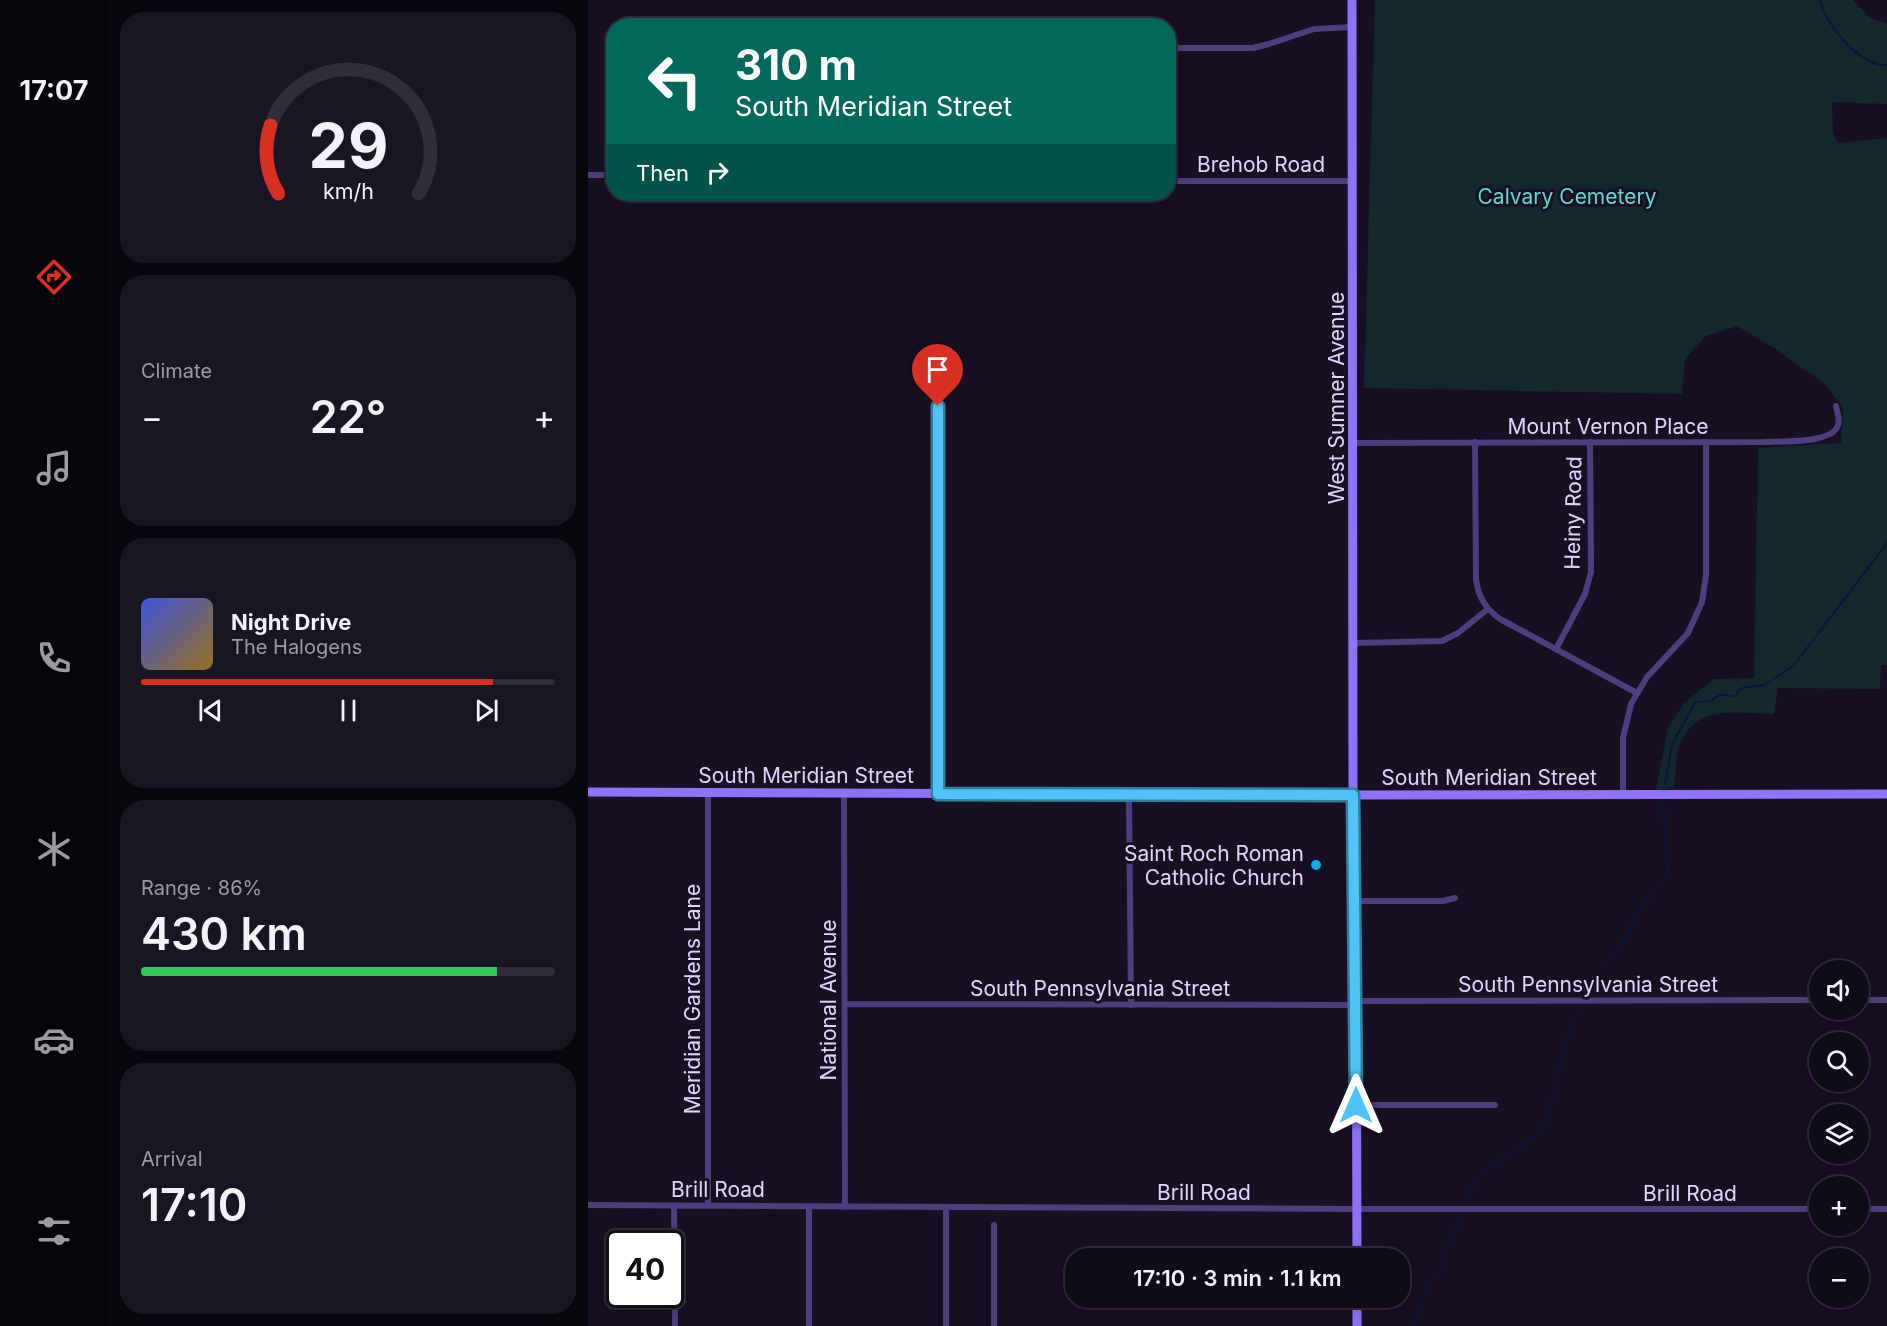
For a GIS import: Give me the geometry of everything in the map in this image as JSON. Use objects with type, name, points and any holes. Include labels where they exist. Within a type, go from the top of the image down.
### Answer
[{"type":"main road","name":"West Sumner Avenue","points":[[1352,0],[1355,643],[1353,795],[1356,901],[1357,1248]]},
{"type":"main road","name":"South Meridian Street","points":[[588,792],[1353,795],[1887,794]]},
{"type":"main road","points":[[1357,1308],[1357,1326]]},
{"type":"street","points":[[1176,48],[1253,48],[1269,45],[1311,30],[1353,27]]},
{"type":"street","points":[[588,175],[606,176]]},
{"type":"street","name":"Brehob Road","points":[[1176,181],[1353,182]]},
{"type":"street","points":[[938,389],[938,794]]},
{"type":"street","name":"Mount Vernon Place","points":[[1354,443],[1763,442],[1827,437],[1838,426],[1836,406]]},
{"type":"street","points":[[1475,442],[1476,579],[1478,592],[1488,609],[1502,620],[1636,693]]},
{"type":"street","name":"Heiny Road","points":[[1556,649],[1586,594],[1591,572],[1590,442]]},
{"type":"street","points":[[1623,795],[1623,738],[1627,716],[1636,693],[1647,677],[1684,638],[1702,602],[1706,574],[1706,442]]},
{"type":"street","points":[[1355,643],[1442,641],[1458,633],[1488,609]]},
{"type":"street","name":"Meridian Gardens Lane","points":[[708,792],[708,1206]]},
{"type":"street","name":"National Avenue","points":[[844,793],[845,1207]]},
{"type":"street","points":[[1129,794],[1131,1005]]},
{"type":"street","points":[[1356,901],[1443,901],[1455,898]]},
{"type":"street","name":"South Pennsylvania Street","points":[[845,1004],[1131,1005],[1809,1000]]},
{"type":"street","points":[[1869,1000],[1887,1000]]},
{"type":"street","points":[[1356,1105],[1495,1105]]},
{"type":"street","name":"Brill Road","points":[[588,1205],[946,1208],[1809,1209]]},
{"type":"street","points":[[674,1206],[675,1326]]},
{"type":"street","points":[[809,1206],[809,1326]]},
{"type":"street","points":[[946,1208],[946,1326]]},
{"type":"street","points":[[1869,1209],[1887,1209]]},
{"type":"street","points":[[994,1225],[994,1326]]},
{"type":"green space","name":"Calvary Cemetery","points":[[1375,0],[1853,0],[1871,19],[1887,23],[1887,104],[1832,102],[1833,132],[1837,143],[1887,138],[1887,665],[1881,665],[1880,689],[1778,688],[1774,714],[1730,713],[1704,718],[1693,724],[1684,735],[1677,755],[1674,788],[1656,790],[1668,728],[1684,703],[1714,679],[1754,678],[1758,448],[1841,443],[1843,408],[1826,385],[1774,348],[1737,326],[1706,336],[1685,359],[1682,394],[1364,388]]},
{"type":"waterway","points":[[1820,0],[1836,32],[1855,52],[1877,64],[1887,65]]},
{"type":"waterway","points":[[1665,784],[1672,745],[1695,702],[1710,701],[1719,695],[1735,696],[1742,688],[1765,685],[1794,665],[1887,543]]},
{"type":"waterway","points":[[1606,961],[1621,945],[1642,906],[1666,878],[1668,872],[1663,802]]},
{"type":"waterway","points":[[1585,991],[1595,976]]},
{"type":"waterway","points":[[1463,1205],[1473,1184],[1483,1174],[1507,1154],[1541,1132],[1559,1077],[1561,1053],[1578,1011]]},
{"type":"waterway","points":[[1433,1280],[1441,1270],[1447,1244],[1463,1213]]},
{"type":"waterway","points":[[1412,1326],[1422,1298],[1430,1286]]},
{"type":"place","name":"Saint Roch Roman Catholic Church","points":[[1316,865]]},
{"type":"route","points":[[938,406],[938,794],[1353,795],[1356,901],[1356,1105]]}]
